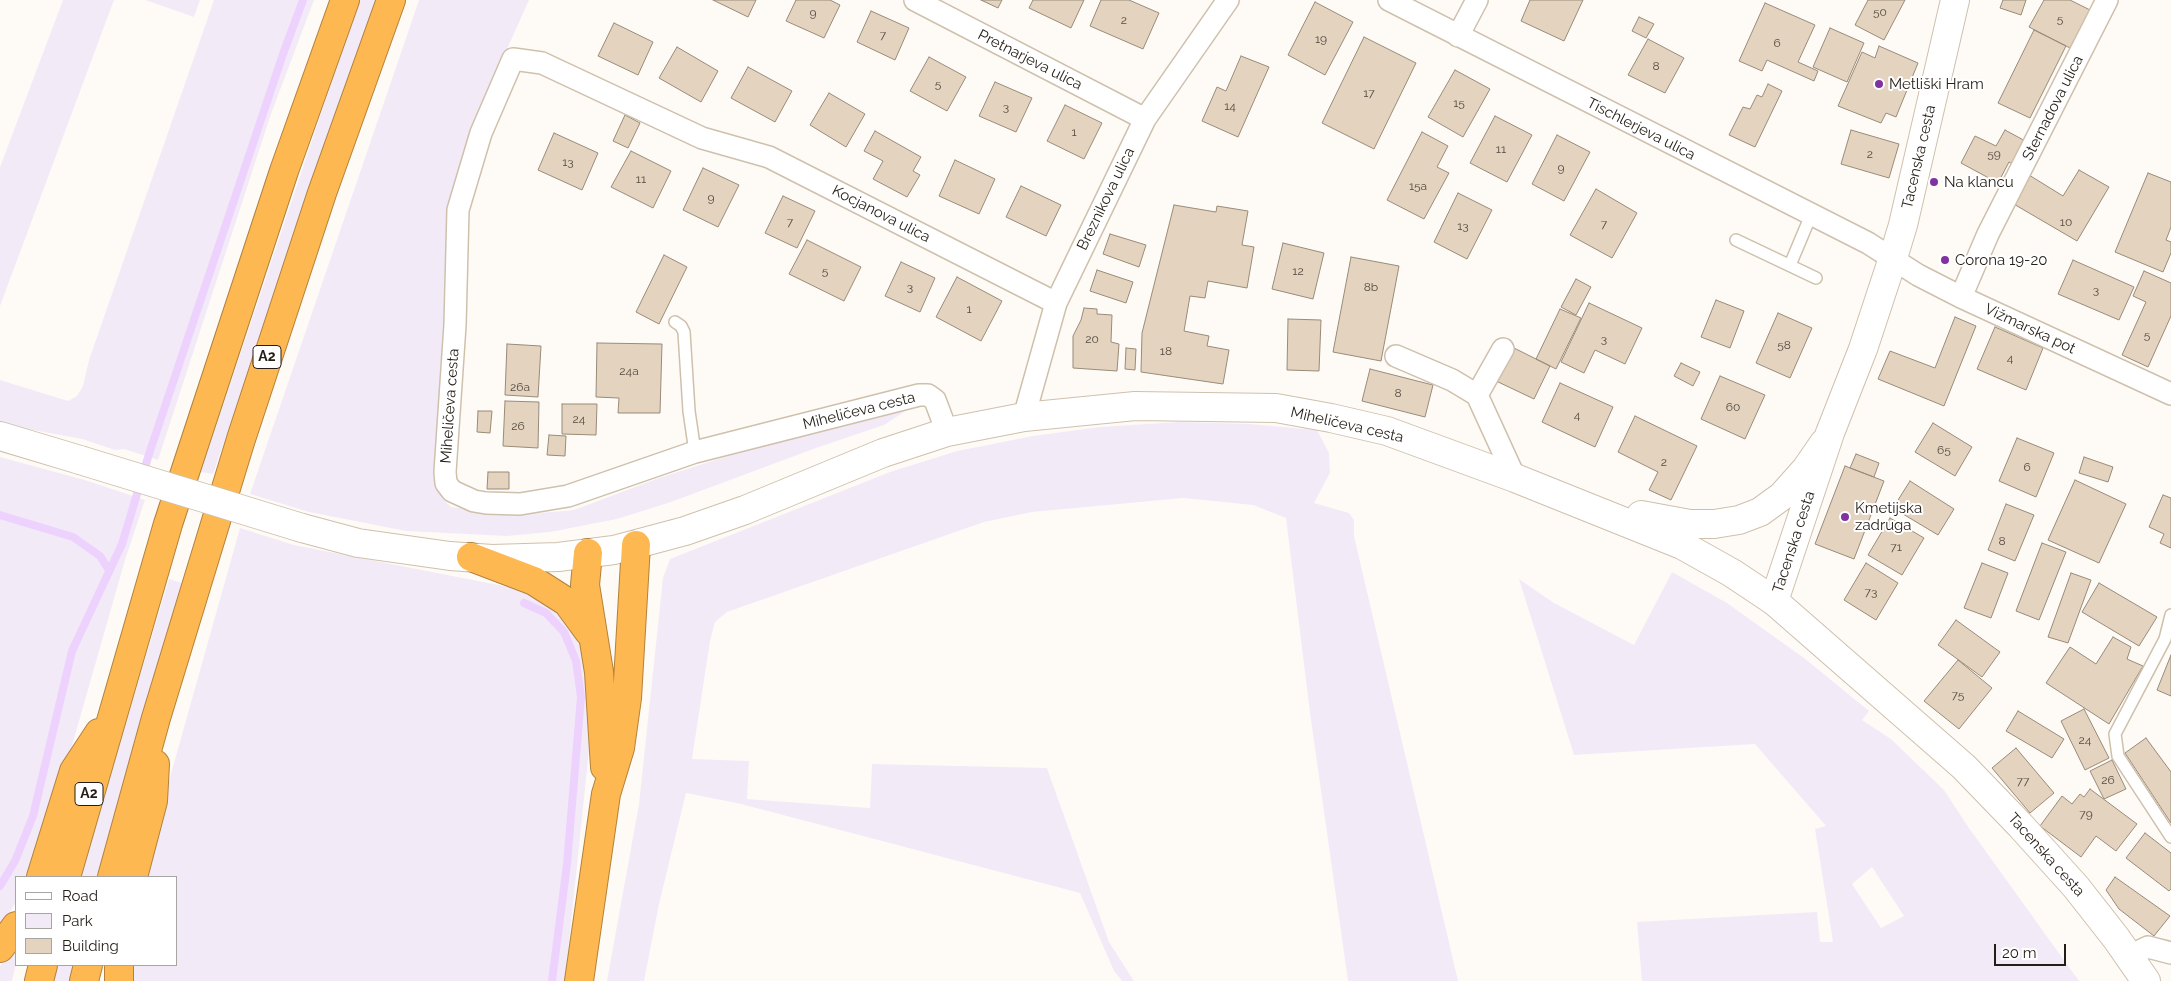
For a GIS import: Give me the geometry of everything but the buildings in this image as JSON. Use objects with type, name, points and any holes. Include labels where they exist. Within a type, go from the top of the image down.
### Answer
[{"type":"highway","name":"A2","points":[[66,876],[168,524],[222,358],[345,0]]},
{"type":"highway","name":"A2","points":[[112,876],[156,718],[280,315],[391,0]]},
{"type":"highway","points":[[579,981],[606,794],[620,748],[627,698],[636,544]]},
{"type":"highway","points":[[588,553],[585,585],[601,700],[606,794]]},
{"type":"highway","points":[[471,557],[534,581],[567,602],[593,637]]},
{"type":"highway","points":[[41,876],[74,771],[113,711]]},
{"type":"highway","points":[[133,876],[153,801],[156,718]]},
{"type":"highway","points":[[0,948],[15,927]]},
{"type":"highway","points":[[39,981],[43,966]]},
{"type":"highway","points":[[84,981],[88,966]]},
{"type":"highway","points":[[119,966],[120,981]]},
{"type":"street","name":"Pretnarjeva ulica","points":[[915,0],[1145,119]]},
{"type":"street","name":"Breznikova ulica","points":[[1024,417],[1056,303],[1145,119],[1228,0]]},
{"type":"street","name":"Tischlerjeva ulica","points":[[1389,0],[1868,243],[1893,258]]},
{"type":"street","points":[[1458,36],[1477,0]]},
{"type":"street","name":"Tacenska cesta","points":[[1955,0],[1906,215],[1863,349],[1830,433],[1774,601],[1964,767],[2020,825],[2076,888],[2146,981]]},
{"type":"street","name":"Sternadova ulica","points":[[1961,298],[1988,234],[2107,0]]},
{"type":"street","name":"Miheličeva cesta","points":[[702,138],[542,63],[514,59],[481,133],[458,210],[455,325],[446,483],[452,490],[474,502],[520,504],[568,496],[695,452],[919,395],[928,395],[935,400],[947,432]]},
{"type":"street","name":"Kocjanova ulica","points":[[702,138],[769,157],[1056,303]]},
{"type":"street","name":"Vižmarska pot","points":[[1893,258],[1918,275],[1961,298],[2171,394]]},
{"type":"street","points":[[1477,395],[1503,349]]},
{"type":"street","points":[[1396,356],[1452,380],[1477,395],[1515,478]]},
{"type":"street","name":"Miheličeva cesta","points":[[0,436],[302,528],[380,547],[492,559],[558,557],[588,553],[636,544],[685,531],[744,510],[883,453],[947,432],[1024,417],[1135,406],[1276,408],[1388,431],[1515,478],[1682,545],[1732,573],[1774,601]]},
{"type":"street","points":[[1565,499],[1690,524],[1714,524],[1739,520],[1760,512],[1782,496],[1806,469],[1830,433]]},
{"type":"street","points":[[2129,956],[2148,947],[2170,950]]},
{"type":"lane","points":[[1790,265],[1812,215]]},
{"type":"lane","points":[[1736,240],[1816,278]]},
{"type":"lane","points":[[675,322],[681,326],[684,332],[689,411],[695,452]]},
{"type":"lane","points":[[2171,615],[2165,639],[2115,734],[2118,756],[2171,837]]},
{"type":"green space","points":[[63,0],[114,0],[0,306],[0,167]]},
{"type":"green space","points":[[145,0],[200,0],[194,17]]},
{"type":"green space","points":[[214,0],[314,0],[271,114],[158,460],[124,449],[115,450],[82,439],[0,424],[0,380],[68,401],[77,396],[83,386],[89,360]]},
{"type":"green space","points":[[359,0],[376,0],[213,474],[201,472]]},
{"type":"green space","points":[[419,0],[529,0],[486,96],[450,215],[437,486],[442,498],[451,507],[518,515],[574,510],[659,478],[728,456],[910,408],[884,425],[671,502],[617,519],[550,532],[507,536],[406,531],[309,512],[250,494]]},
{"type":"green space","points":[[1180,422],[1250,424],[1317,430],[1329,453],[1330,473],[1314,503],[1349,513],[1354,520],[1354,536],[1458,981],[1348,981],[1310,713],[1286,518],[1253,505],[1183,498],[1032,512],[984,522],[727,612],[715,622],[710,641],[692,759],[749,761],[747,799],[870,808],[872,764],[1047,768],[1109,942],[1134,981],[1122,981],[1114,971],[1080,893],[741,804],[686,793],[659,904],[644,981],[607,981],[639,804],[663,578],[670,559],[890,472],[957,451],[1033,436],[1099,427]]},
{"type":"green space","points":[[0,457],[85,480],[145,500],[125,560],[50,823],[29,876],[15,876],[15,904],[0,928]]},
{"type":"green space","points":[[240,528],[294,545],[514,588],[534,594],[550,605],[571,624],[582,646],[589,682],[591,731],[565,981],[130,981],[129,966],[178,966],[178,876],[142,876]]},
{"type":"green space","points":[[1672,572],[1727,603],[1804,658],[1869,711],[1862,720],[1891,739],[1944,790],[1969,828],[2079,981],[1642,981],[1637,922],[1817,912],[1820,942],[1833,942],[1815,829],[1826,826],[1755,744],[1574,755],[1519,579],[1554,603],[1634,645]],"holes":[[[1872,867],[1904,916],[1881,928],[1852,884]]]},
{"type":"green space","points":[[169,579],[182,583],[99,876],[80,876]]},
{"type":"green space","points":[[15,946],[16,966],[12,981],[0,981],[0,966]]},
{"type":"green space","points":[[58,966],[75,966],[70,981],[53,981]]},
{"type":"waterway","points":[[0,886],[15,861],[33,816],[72,651],[122,544],[149,454],[283,54],[303,0]]},
{"type":"waterway","points":[[0,515],[73,537],[100,556],[109,570]]},
{"type":"waterway","points":[[524,603],[546,613],[564,632],[576,661],[581,697],[567,864],[552,981]]},
{"type":"place","name":"Metliški Hram","points":[[1879,84]]},
{"type":"place","name":"Na klancu","points":[[1934,182]]},
{"type":"place","name":"Corona 19-20","points":[[1945,260]]},
{"type":"place","name":"Kmetijska zadruga","points":[[1845,517]]}]
